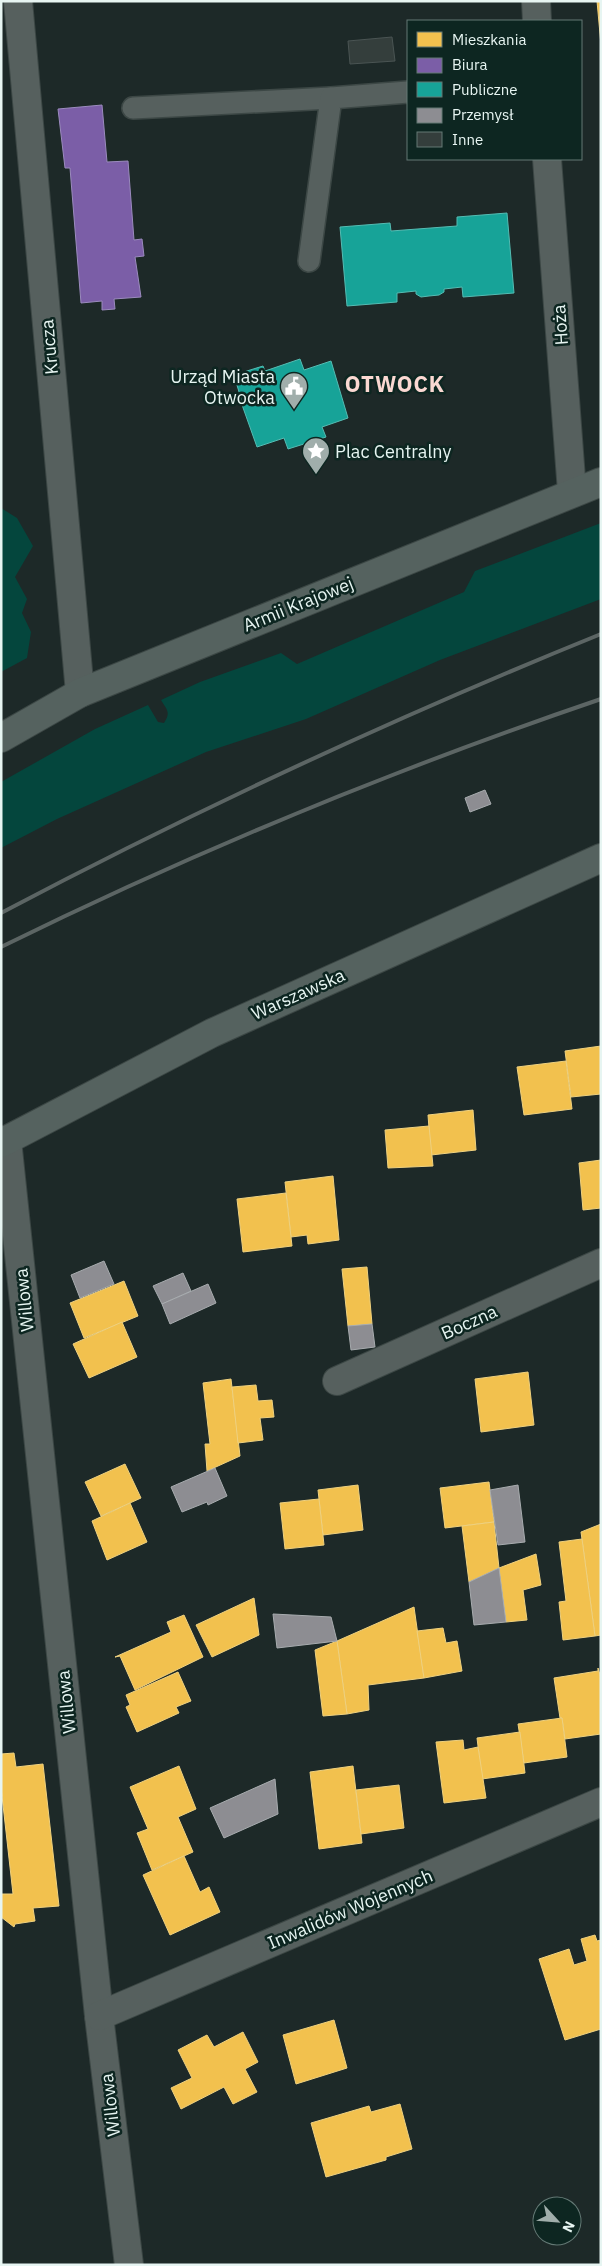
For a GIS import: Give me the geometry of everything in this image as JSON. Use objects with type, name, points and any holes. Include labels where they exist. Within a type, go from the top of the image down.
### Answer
[{"type":"main road","name":"Armii Krajowej","points":[[1,738],[80,693],[572,492],[601,482]]},
{"type":"main road","name":"Warszawska","points":[[4,1141],[212,1033],[601,858]]},
{"type":"street","name":"Krucza","points":[[18,1],[80,693]]},
{"type":"street","points":[[536,1],[537,20]]},
{"type":"street","name":"Hoża","points":[[547,160],[572,492]]},
{"type":"street","name":"Willowa","points":[[4,1141],[99,2016],[129,2265]]},
{"type":"street","name":"Boczna","points":[[337,1381],[601,1263]]},
{"type":"street","name":"Inwalidów Wojennych","points":[[99,2016],[601,1802]]},
{"type":"lane","points":[[133,108],[331,98],[407,92]]},
{"type":"lane","points":[[309,261],[331,98]]},
{"type":"green space","points":[[1,508],[17,518],[33,546],[15,577],[27,599],[22,613],[31,632],[27,658],[1,672]]},
{"type":"green space","points":[[601,523],[601,599],[440,660],[306,719],[206,752],[57,819],[1,848],[1,782],[95,729],[148,705],[158,722],[164,723],[168,714],[161,700],[200,682],[281,653],[297,664],[464,592],[475,571]]},
{"type":"building: Mieszkania","points":[[597,1],[601,1],[601,45]]},
{"type":"building: Mieszkania","points":[[601,1046],[601,1094],[571,1097],[565,1051]]},
{"type":"building: Mieszkania","points":[[566,1061],[572,1109],[524,1115],[517,1067]]},
{"type":"building: Mieszkania","points":[[473,1110],[476,1150],[431,1155],[428,1115]]},
{"type":"building: Mieszkania","points":[[429,1126],[433,1166],[388,1168],[385,1130]]},
{"type":"building: Mieszkania","points":[[601,1160],[601,1208],[583,1210],[579,1163]]},
{"type":"building: Mieszkania","points":[[333,1176],[339,1240],[308,1244],[307,1235],[291,1237],[285,1182]]},
{"type":"building: Mieszkania","points":[[286,1193],[292,1246],[243,1252],[237,1199]]},
{"type":"building: Mieszkania","points":[[367,1267],[372,1324],[348,1326],[342,1269]]},
{"type":"building: Mieszkania","points":[[124,1281],[138,1316],[84,1338],[70,1303]]},
{"type":"building: Mieszkania","points":[[122,1322],[137,1357],[89,1378],[73,1344]]},
{"type":"building: Mieszkania","points":[[528,1372],[534,1425],[481,1432],[475,1379]]},
{"type":"building: Mieszkania","points":[[231,1379],[240,1456],[207,1471],[205,1444],[210,1444],[203,1383]]},
{"type":"building: Mieszkania","points":[[256,1385],[258,1401],[272,1400],[274,1417],[260,1418],[263,1440],[238,1443],[232,1387]]},
{"type":"building: Mieszkania","points":[[125,1464],[141,1498],[101,1516],[85,1482]]},
{"type":"building: Mieszkania","points":[[489,1482],[494,1522],[445,1528],[440,1488]]},
{"type":"building: Mieszkania","points":[[358,1485],[363,1530],[323,1535],[318,1490]]},
{"type":"building: Mieszkania","points":[[319,1499],[324,1545],[285,1549],[280,1503]]},
{"type":"building: Mieszkania","points":[[130,1503],[147,1542],[107,1560],[92,1521]]},
{"type":"building: Mieszkania","points":[[494,1522],[499,1568],[469,1582],[462,1526]]},
{"type":"building: Mieszkania","points":[[601,1524],[601,1635],[595,1636],[581,1532]]},
{"type":"building: Mieszkania","points":[[582,1539],[595,1636],[563,1640],[559,1602],[566,1601],[559,1542]]},
{"type":"building: Mieszkania","points":[[536,1554],[541,1585],[523,1590],[527,1620],[506,1622],[499,1568]]},
{"type":"building: Mieszkania","points":[[254,1598],[259,1635],[212,1657],[196,1625]]},
{"type":"building: Mieszkania","points":[[414,1607],[424,1678],[368,1685],[369,1710],[347,1714],[337,1641]]},
{"type":"building: Mieszkania","points":[[184,1615],[203,1657],[135,1690],[120,1656],[115,1657],[171,1632],[167,1622]]},
{"type":"building: Mieszkania","points":[[443,1628],[446,1643],[457,1641],[462,1671],[424,1678],[417,1631]]},
{"type":"building: Mieszkania","points":[[337,1641],[347,1714],[323,1716],[315,1650]]},
{"type":"building: Mieszkania","points":[[598,1668],[601,1678],[601,1734],[565,1739],[554,1678],[598,1671]]},
{"type":"building: Mieszkania","points":[[178,1672],[191,1701],[176,1707],[179,1713],[137,1732],[126,1707],[130,1705],[126,1695]]},
{"type":"building: Mieszkania","points":[[562,1718],[567,1757],[524,1763],[518,1724]]},
{"type":"building: Mieszkania","points":[[520,1732],[525,1773],[482,1779],[477,1738]]},
{"type":"building: Mieszkania","points":[[463,1740],[464,1750],[478,1747],[486,1798],[444,1803],[436,1742]]},
{"type":"building: Mieszkania","points":[[14,1753],[16,1767],[43,1764],[59,1906],[33,1908],[35,1921],[15,1924],[14,1927],[1,1917],[1,1894],[13,1894],[1,1787],[1,1754]]},
{"type":"building: Mieszkania","points":[[179,1766],[196,1809],[178,1817],[193,1852],[152,1870],[137,1833],[148,1829],[130,1787]]},
{"type":"building: Mieszkania","points":[[353,1766],[362,1843],[319,1849],[310,1772]]},
{"type":"building: Mieszkania","points":[[399,1785],[404,1828],[361,1834],[356,1790]]},
{"type":"building: Mieszkania","points":[[184,1856],[200,1892],[209,1887],[220,1912],[170,1935],[143,1875]]},
{"type":"building: Mieszkania","points":[[595,1935],[597,1941],[601,1940],[601,2029],[565,2040],[539,1959],[569,1949],[574,1965],[587,1961],[581,1939]]},
{"type":"building: Mieszkania","points":[[334,2020],[347,2068],[296,2084],[283,2035]]},
{"type":"building: Mieszkania","points":[[243,2032],[258,2062],[245,2069],[257,2092],[233,2104],[224,2087],[181,2109],[171,2088],[192,2078],[178,2050],[207,2035],[214,2047]]},
{"type":"building: Mieszkania","points":[[400,2104],[412,2149],[386,2157],[386,2160],[326,2177],[311,2123],[369,2106],[371,2112]]},
{"type":"building: Biura","points":[[102,105],[107,162],[128,161],[134,240],[142,239],[144,256],[135,257],[141,297],[114,299],[115,309],[102,310],[102,301],[81,303],[70,168],[65,168],[58,109]]},
{"type":"building: Publiczne","points":[[507,213],[514,293],[463,297],[462,287],[444,289],[444,292],[439,295],[421,297],[416,294],[416,291],[397,293],[397,302],[347,306],[340,227],[390,223],[391,231],[457,226],[457,217]]},
{"type":"building: Publiczne","name":"Urząd Miasta Otwocka","points":[[300,359],[304,370],[331,361],[348,418],[322,427],[326,437],[288,449],[284,438],[257,447],[241,402],[234,375],[263,366],[265,371]]},
{"type":"building: Przemysł","points":[[485,790],[491,804],[470,812],[465,798]]},
{"type":"building: Przemysł","points":[[104,1261],[114,1284],[80,1298],[71,1275]]},
{"type":"building: Przemysł","points":[[183,1273],[191,1291],[162,1304],[153,1286]]},
{"type":"building: Przemysł","points":[[208,1284],[216,1303],[170,1324],[162,1304]]},
{"type":"building: Przemysł","points":[[372,1324],[375,1347],[351,1350],[348,1326]]},
{"type":"building: Przemysł","points":[[215,1468],[227,1496],[208,1505],[207,1502],[182,1512],[171,1487]]},
{"type":"building: Przemysł","points":[[518,1485],[525,1542],[498,1545],[490,1490]]},
{"type":"building: Przemysł","points":[[499,1568],[506,1622],[474,1625],[469,1582]]},
{"type":"building: Przemysł","points":[[273,1614],[331,1617],[337,1641],[277,1648]]},
{"type":"building: Przemysł","points":[[275,1779],[278,1814],[224,1838],[210,1808]]},
{"type":"building: Inne","points":[[392,37],[395,61],[350,64],[348,41]]},
{"type":"railway","points":[[1,913],[222,801],[297,766],[448,698],[601,634]]},
{"type":"railway","points":[[1,947],[148,878],[297,813],[448,754],[601,699]]},
{"type":"place","name":"Urząd Miasta Otwocka","points":[[294,410]]},
{"type":"place","name":"Plac Centralny","points":[[316,475]]},
{"type":"district","name":"OTWOCK","points":[[395,383]]}]
